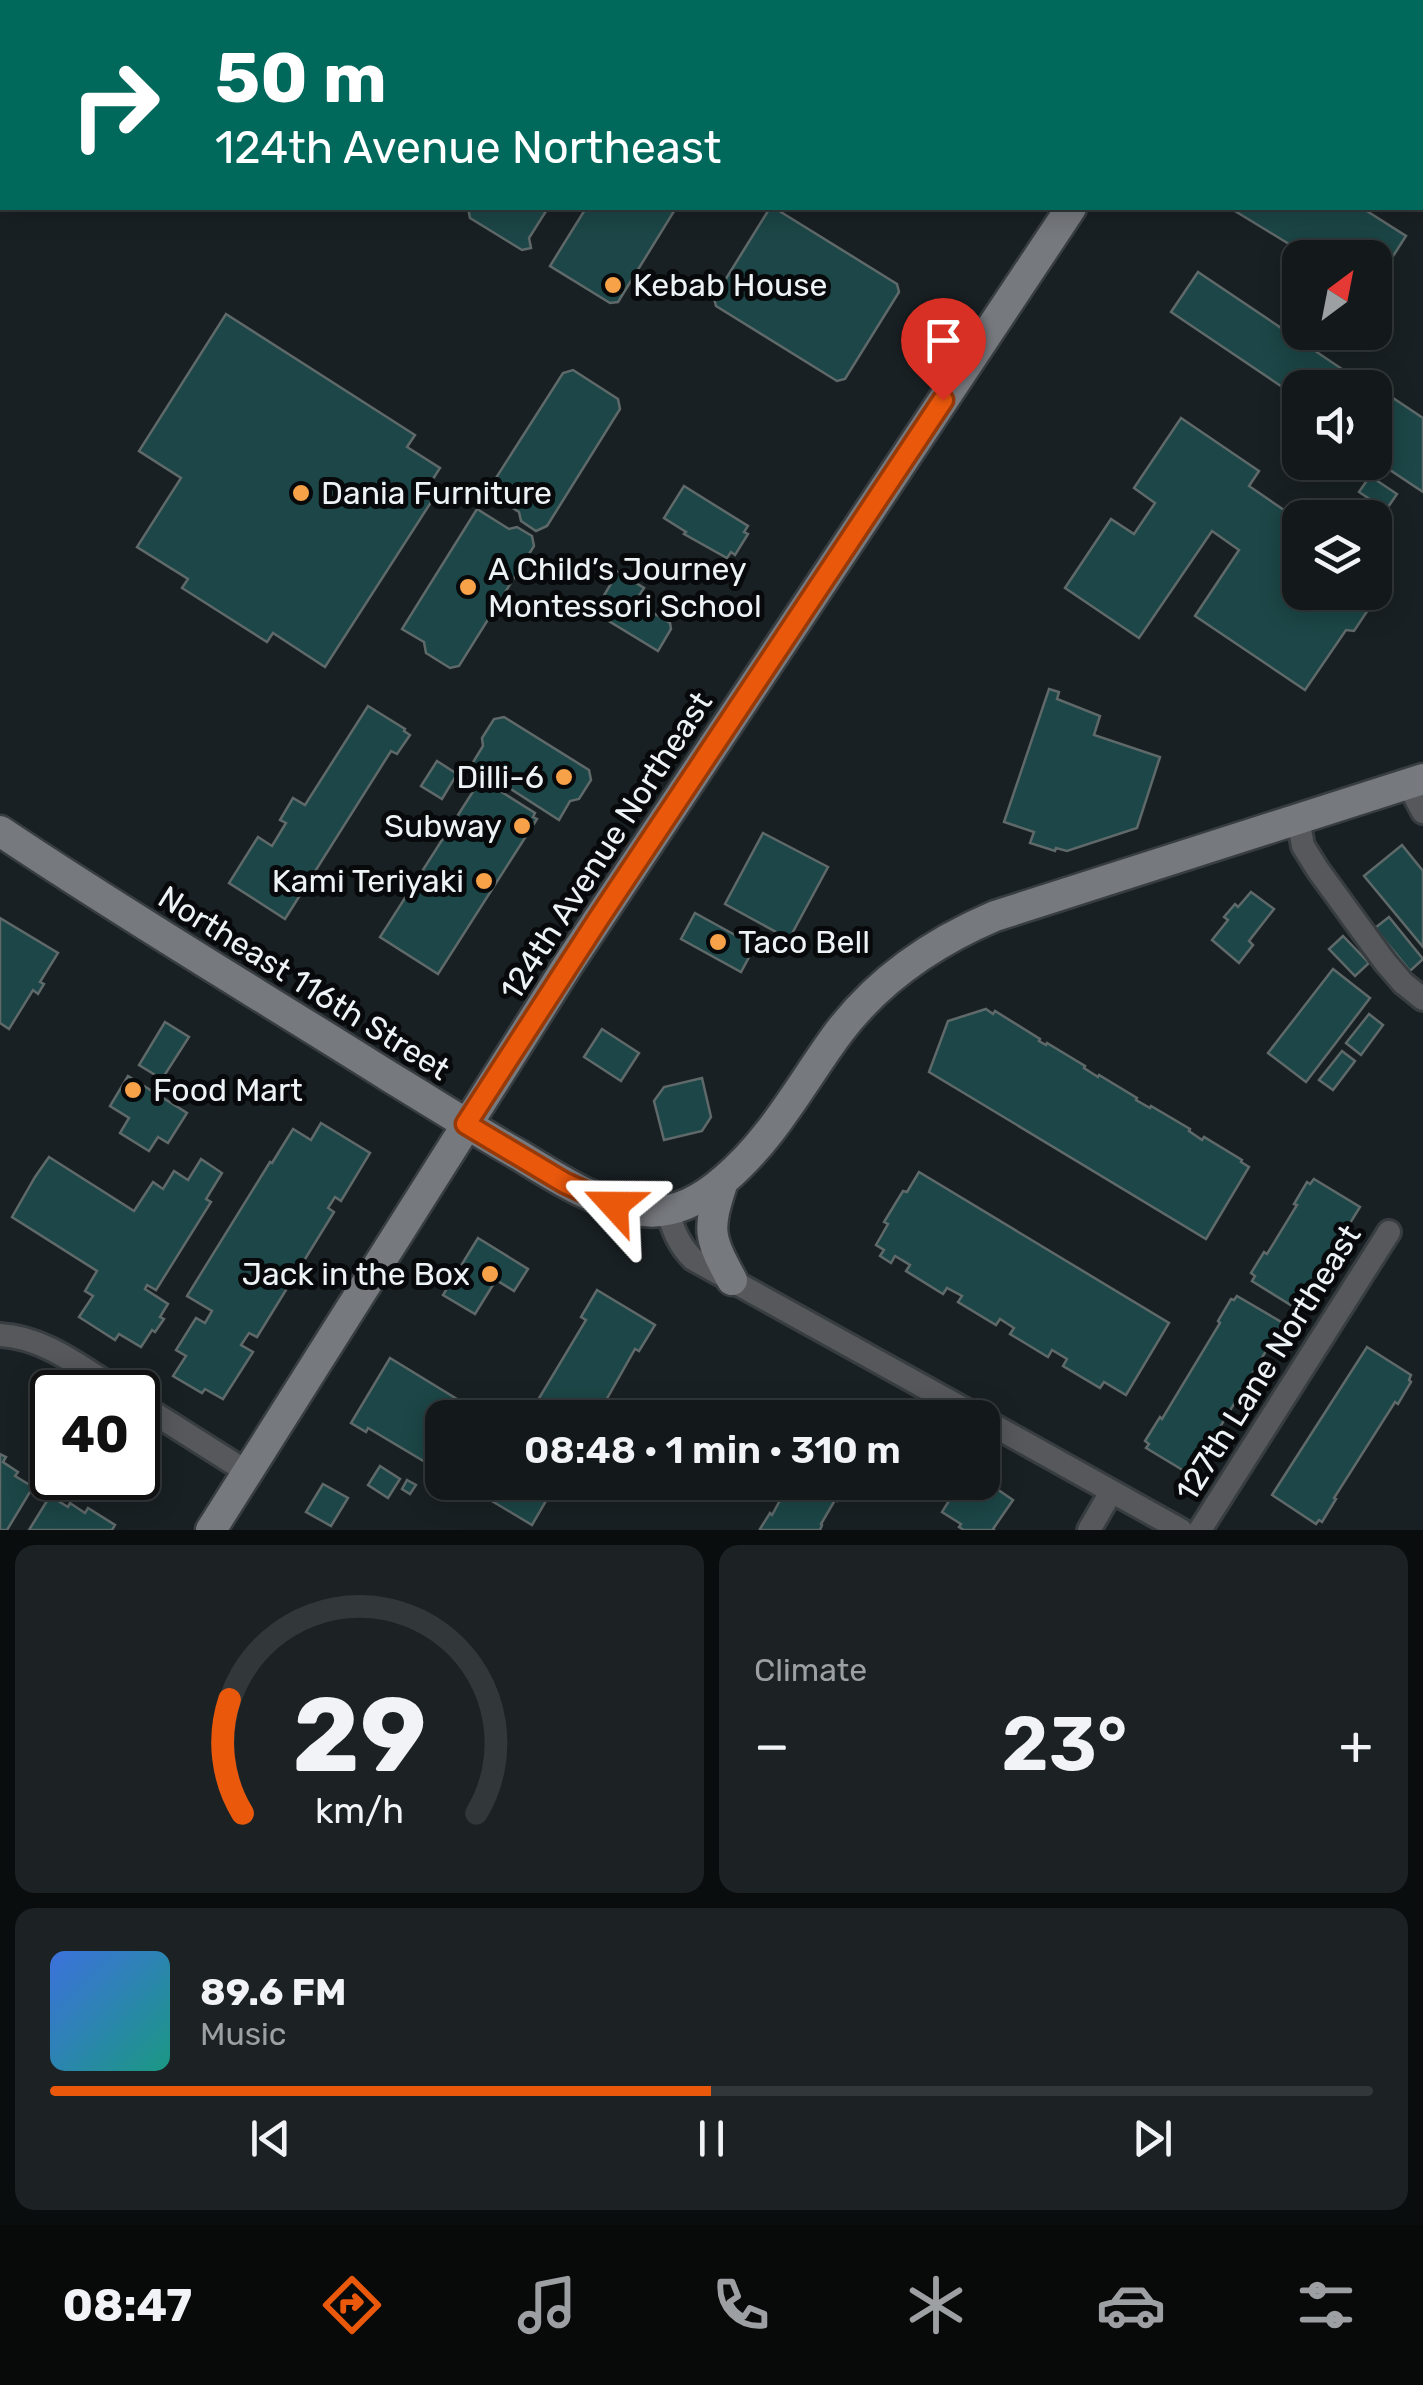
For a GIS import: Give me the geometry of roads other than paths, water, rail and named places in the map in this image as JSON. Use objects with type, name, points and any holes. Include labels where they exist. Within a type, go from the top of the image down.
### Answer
[{"type":"street","name":"124th Avenue Northeast","points":[[212,1530],[599,918],[1069,210]]},
{"type":"street","points":[[949,1400],[693,1258],[673,1231],[668,1212],[723,1182],[770,1131],[860,1007],[909,962],[943,940],[995,916],[1415,782],[1423,812]]},
{"type":"street","points":[[1298,819],[1304,846],[1318,870],[1385,962],[1423,999]]},
{"type":"street","name":"Northeast 116th Street","points":[[0,831],[113,907],[466,1124],[593,1196],[640,1211],[668,1212]]},
{"type":"street","points":[[723,1182],[712,1213],[712,1236],[732,1280]]},
{"type":"street","name":"127th Lane Northeast","points":[[1200,1530],[1390,1232]]},
{"type":"street","points":[[0,1335],[16,1336],[50,1348],[85,1370]]},
{"type":"street","points":[[160,1417],[248,1472]]},
{"type":"street","points":[[1000,1429],[1181,1530]]},
{"type":"street","points":[[1089,1530],[1110,1492]]},
{"type":"place","name":"Kebab House","points":[[613,285]]},
{"type":"place","name":"Dania Furniture","points":[[301,493]]},
{"type":"place","name":"A Child’s Journey Montessori School","points":[[468,587]]},
{"type":"place","name":"Dilli-6","points":[[564,777]]},
{"type":"place","name":"Subway","points":[[522,826]]},
{"type":"place","name":"Kami Teriyaki","points":[[484,881]]},
{"type":"place","name":"Taco Bell","points":[[718,942]]},
{"type":"place","name":"Food Mart","points":[[133,1090]]},
{"type":"place","name":"Jack in the Box","points":[[490,1274]]}]
